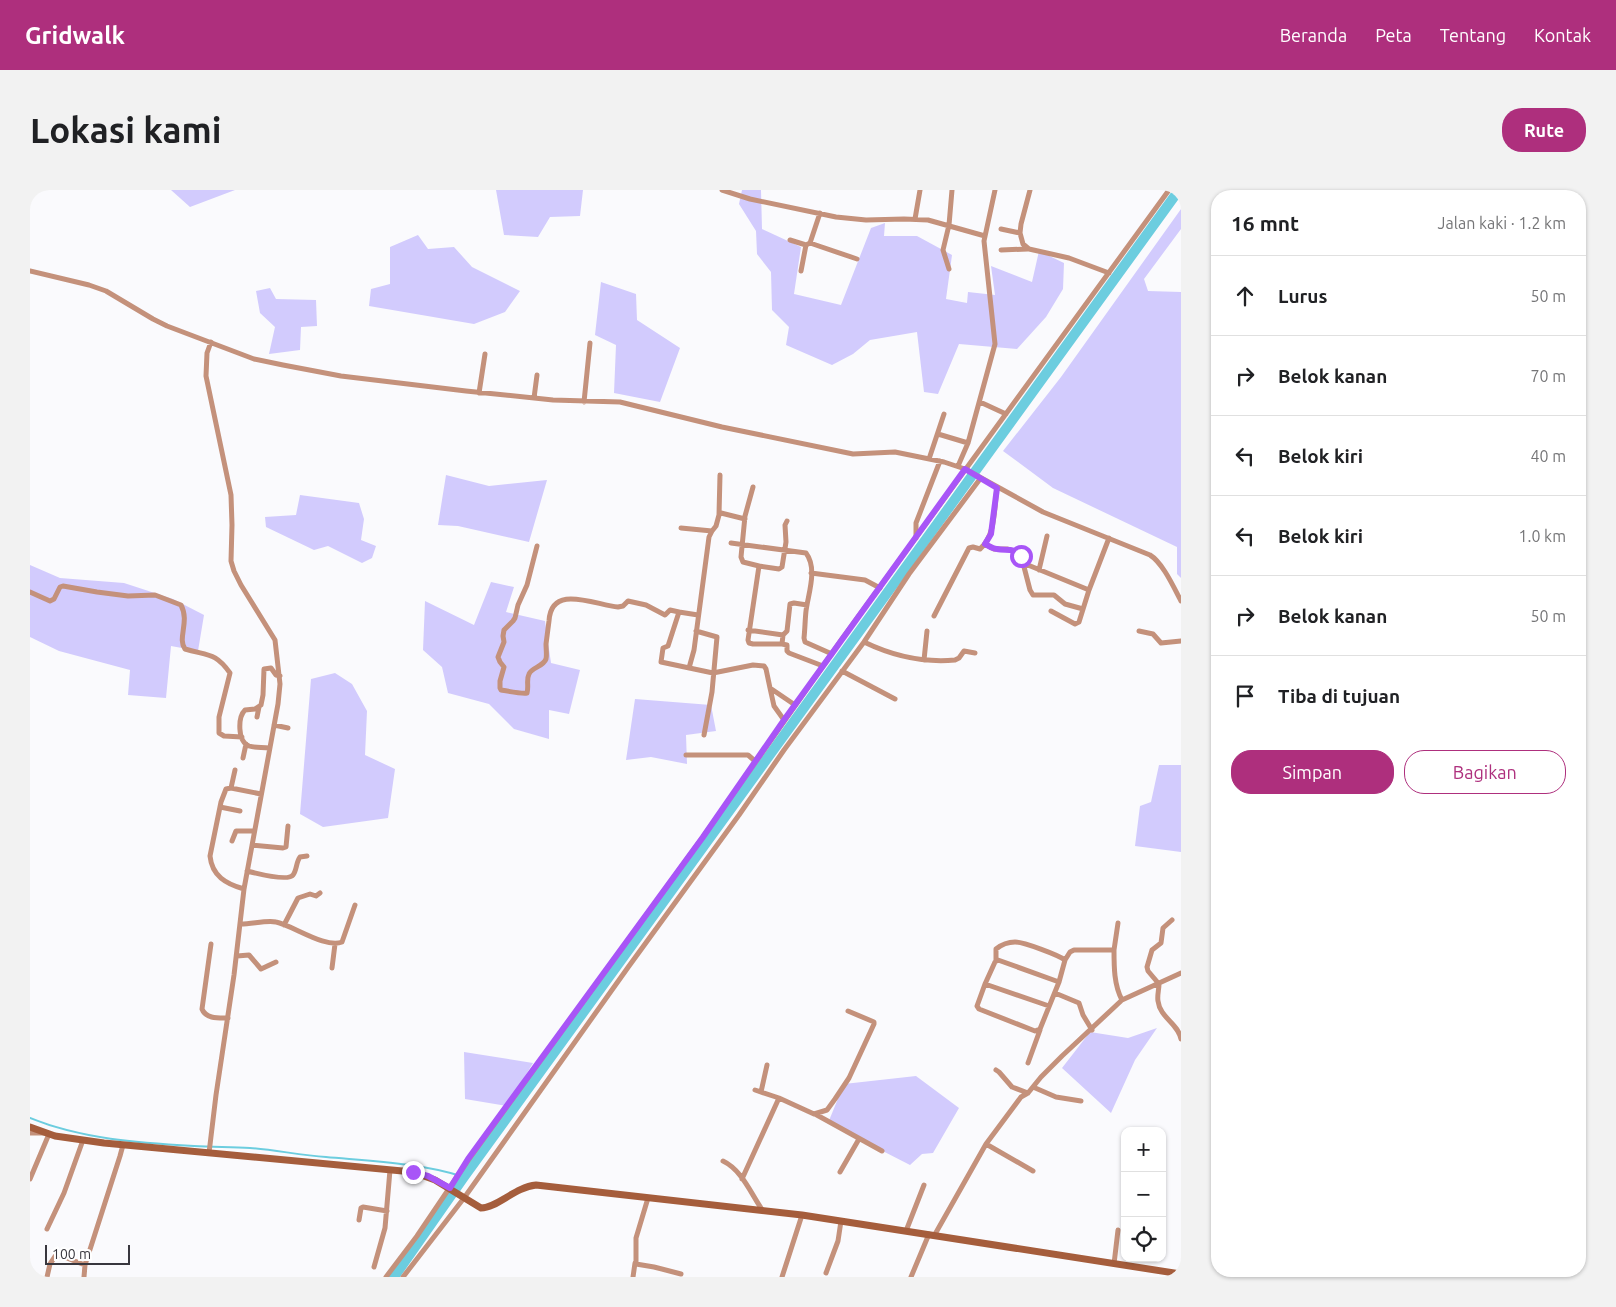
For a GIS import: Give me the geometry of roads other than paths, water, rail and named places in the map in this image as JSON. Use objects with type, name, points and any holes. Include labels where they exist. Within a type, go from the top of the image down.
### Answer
[{"type":"main road","points":[[30,1127],[47,1133],[122,1145],[325,1163],[421,1174],[451,1188],[477,1207],[486,1208],[522,1188],[536,1185],[802,1215],[1181,1274]]},
{"type":"street","points":[[722,190],[750,199],[820,213],[866,220],[915,219],[949,225],[985,236]]},
{"type":"street","points":[[915,219],[920,190]]},
{"type":"street","points":[[949,269],[943,250],[949,225],[952,190]]},
{"type":"street","points":[[958,466],[968,443],[995,344],[984,250],[985,236],[995,190]]},
{"type":"street","points":[[1029,249],[1023,244],[1020,233],[1030,190]]},
{"type":"street","points":[[386,1277],[451,1188],[468,1159],[703,837],[784,720],[1168,190]]},
{"type":"street","points":[[801,271],[808,244],[820,213]]},
{"type":"street","points":[[1001,228],[1020,233]]},
{"type":"street","points":[[790,240],[857,259]]},
{"type":"street","points":[[1001,250],[1029,249],[1069,258],[1109,273]]},
{"type":"street","points":[[30,271],[98,288],[153,319],[254,359],[283,366],[341,376],[479,393],[584,402],[620,402],[722,427],[853,454],[895,452],[958,466],[1043,512],[1155,558],[1181,601]]},
{"type":"street","points":[[209,1152],[237,956],[244,888],[274,725],[280,676],[274,640],[241,585],[231,561],[231,495],[206,376],[208,353],[212,342]]},
{"type":"street","points":[[584,402],[590,343]]},
{"type":"street","points":[[479,393],[485,354]]},
{"type":"street","points":[[534,398],[536,375]]},
{"type":"street","points":[[980,402],[1006,414]]},
{"type":"street","points":[[929,459],[944,414]]},
{"type":"street","points":[[938,434],[968,443]]},
{"type":"street","points":[[916,539],[915,527],[918,516],[940,461]]},
{"type":"street","points":[[689,668],[694,650],[709,537],[716,526],[719,515],[720,475]]},
{"type":"street","points":[[403,1277],[864,642],[909,574],[979,478]]},
{"type":"street","points":[[753,487],[745,519],[741,544],[741,560],[759,566],[781,569],[785,550],[785,525],[787,521]]},
{"type":"street","points":[[934,616],[969,548],[980,549],[991,534],[997,488]]},
{"type":"street","points":[[719,515],[745,519]]},
{"type":"street","points":[[681,528],[712,531]]},
{"type":"street","points":[[1039,570],[1047,536]]},
{"type":"street","points":[[1051,611],[1075,624],[1079,622],[1109,538]]},
{"type":"street","points":[[731,543],[806,553],[810,560],[811,573],[805,642],[832,654]]},
{"type":"street","points":[[985,544],[994,549],[1007,549],[1018,552],[1030,590],[1034,595],[1054,595],[1065,604],[1083,609]]},
{"type":"street","points":[[537,546],[527,585],[515,618],[506,627],[503,636],[504,642],[498,657],[504,666],[500,681],[501,690],[527,693],[529,687],[528,675],[546,659],[549,618],[553,606],[558,600],[572,599],[618,606],[623,606],[628,601],[646,605],[665,615],[670,610],[698,614]]},
{"type":"street","points":[[1023,563],[1089,590]]},
{"type":"street","points":[[759,566],[748,630],[749,643],[787,645],[789,654],[823,666]]},
{"type":"street","points":[[811,573],[865,580],[880,588]]},
{"type":"street","points":[[30,592],[50,601],[54,599],[60,587],[63,586],[115,594],[154,595],[181,605],[185,618],[183,647],[217,658],[230,674],[219,718],[219,734],[242,737]]},
{"type":"street","points":[[782,644],[783,634],[787,630],[790,604],[807,604]]},
{"type":"street","points":[[678,612],[668,646],[663,648],[660,661],[713,673],[753,665],[764,666],[774,706],[784,720]]},
{"type":"street","points":[[748,630],[783,634]]},
{"type":"street","points":[[696,631],[717,637],[712,692],[704,735]]},
{"type":"street","points":[[924,660],[927,631]]},
{"type":"street","points":[[1139,631],[1153,634],[1161,643],[1181,641]]},
{"type":"street","points":[[864,642],[894,655],[915,660],[955,660],[964,651],[975,652]]},
{"type":"street","points":[[257,718],[263,695],[264,669],[271,668],[276,675],[280,676]]},
{"type":"street","points":[[842,671],[895,699]]},
{"type":"street","points":[[770,688],[795,705]]},
{"type":"street","points":[[259,707],[243,712],[240,723],[242,737],[249,746],[269,748]]},
{"type":"street","points":[[274,725],[288,728]]},
{"type":"street","points":[[243,758],[246,744]]},
{"type":"street","points":[[686,754],[748,755],[755,761]]},
{"type":"street","points":[[231,788],[235,770]]},
{"type":"street","points":[[244,888],[233,886],[221,879],[212,867],[210,856],[220,806],[226,789],[231,788],[261,794]]},
{"type":"street","points":[[220,806],[240,811]]},
{"type":"street","points":[[252,845],[286,847],[288,826]]},
{"type":"street","points":[[232,841],[236,831],[254,831]]},
{"type":"street","points":[[247,871],[284,878],[291,877],[294,874],[297,860],[300,857],[307,856]]},
{"type":"street","points":[[284,925],[298,898],[310,894],[316,896],[320,893]]},
{"type":"street","points":[[241,924],[276,922],[335,944],[342,942],[355,905]]},
{"type":"street","points":[[1172,920],[1163,928],[1161,943],[1152,950],[1148,971],[1160,984],[1158,1001],[1162,1015],[1176,1027],[1181,1039]]},
{"type":"street","points":[[1118,923],[1114,950],[1115,974],[1122,1000]]},
{"type":"street","points":[[1040,1029],[1035,1031],[979,1009],[977,1006],[996,960],[996,949],[1012,942],[1018,942],[1065,960]]},
{"type":"street","points":[[211,944],[202,1009],[204,1014],[208,1016],[228,1018]]},
{"type":"street","points":[[332,968],[335,944]]},
{"type":"street","points":[[1028,1063],[1059,982],[1065,960],[1070,952],[1074,950],[1114,950]]},
{"type":"street","points":[[237,956],[249,955],[261,969],[276,962]]},
{"type":"street","points":[[996,960],[1059,982]]},
{"type":"street","points":[[911,1277],[931,1235],[986,1144],[1021,1097],[1122,1000],[1181,973]]},
{"type":"street","points":[[985,984],[1049,1006]]},
{"type":"street","points":[[1055,993],[1079,1003],[1083,1015],[1092,1030]]},
{"type":"street","points":[[814,1114],[827,1110],[849,1078],[874,1024],[874,1022],[848,1012]]},
{"type":"street","points":[[761,1092],[767,1065]]},
{"type":"street","points":[[996,1070],[1000,1072],[1012,1087],[1028,1092]]},
{"type":"street","points":[[1033,1087],[1056,1097],[1082,1102]]},
{"type":"street","points":[[754,1090],[779,1098],[814,1114],[882,1152]]},
{"type":"street","points":[[742,1178],[779,1098]]},
{"type":"street","points":[[30,1133],[47,1133],[30,1178]]},
{"type":"street","points":[[840,1172],[859,1139]]},
{"type":"street","points":[[47,1228],[64,1193],[83,1140]]},
{"type":"street","points":[[986,1144],[1033,1171]]},
{"type":"street","points":[[84,1277],[85,1265],[122,1145]]},
{"type":"street","points":[[723,1161],[731,1165],[742,1178],[763,1211]]},
{"type":"street","points":[[374,1267],[385,1228],[390,1170]]},
{"type":"street","points":[[906,1231],[924,1185]]},
{"type":"street","points":[[633,1277],[636,1238],[648,1198]]},
{"type":"street","points":[[359,1220],[363,1206],[387,1211]]},
{"type":"street","points":[[782,1277],[802,1215]]},
{"type":"street","points":[[826,1272],[838,1241],[841,1221]]},
{"type":"street","points":[[1114,1264],[1118,1230]]},
{"type":"street","points":[[47,1277],[50,1264],[56,1255],[85,1265]]},
{"type":"street","points":[[635,1262],[637,1265],[681,1274]]},
{"type":"waterway","points":[[394,1277],[464,1177],[1179,190]]},
{"type":"waterway","points":[[30,1118],[69,1131],[110,1139],[173,1145],[250,1148],[396,1163],[448,1172],[464,1177]]}]
